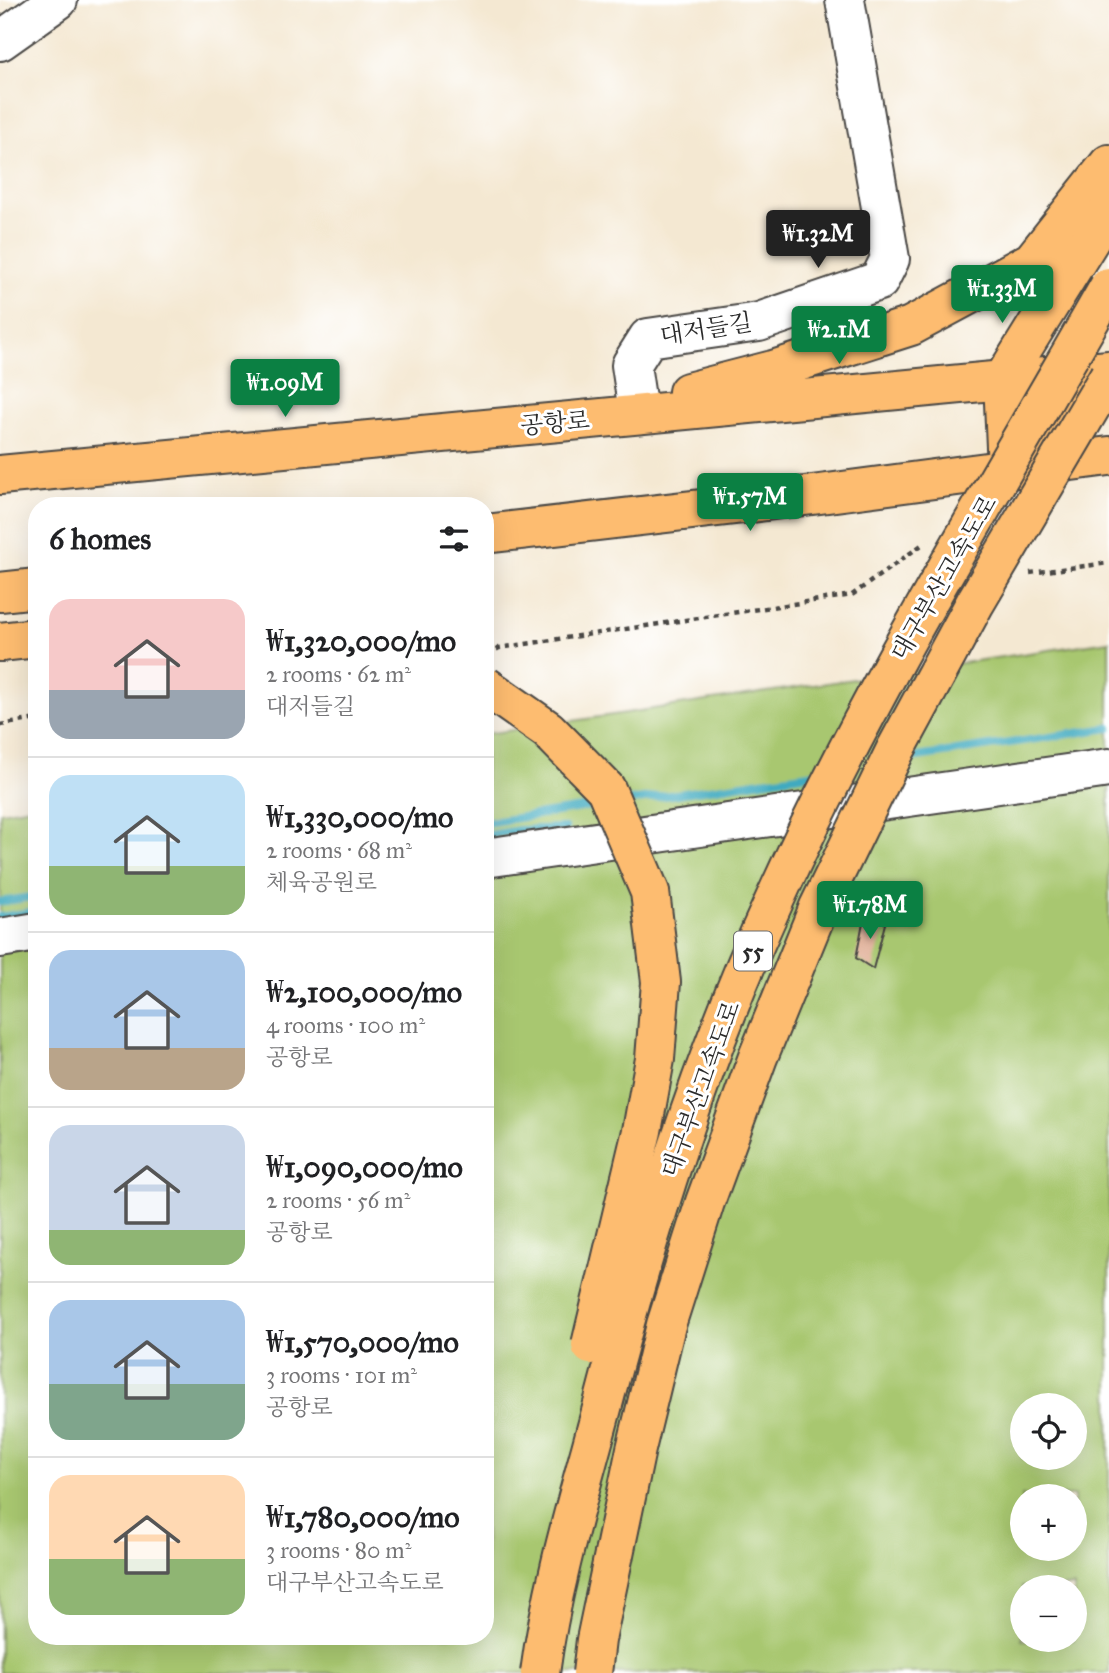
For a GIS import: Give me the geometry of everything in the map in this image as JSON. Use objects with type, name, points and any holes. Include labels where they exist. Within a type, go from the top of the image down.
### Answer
[{"type":"main road","points":[[575,422],[773,370],[911,326],[1032,261],[1109,164]]},
{"type":"main road","points":[[1007,470],[1003,380],[1109,209]]},
{"type":"main road","name":"대구부산고속도로","points":[[540,1673],[546,1624],[622,1330],[662,1192],[710,1058],[774,901],[856,732],[1109,287]]},
{"type":"main road","name":"공항로","points":[[0,475],[1109,370]]},
{"type":"main road","points":[[1007,470],[1109,376]]},
{"type":"main road","name":"대구부산고속도로","points":[[592,1673],[633,1463],[666,1325],[705,1202],[758,1056],[819,907],[897,748],[975,604],[1109,376]]},
{"type":"main road","points":[[494,533],[1109,456]]},
{"type":"main road","points":[[0,593],[28,589]]},
{"type":"main road","points":[[0,642],[28,639]]},
{"type":"main road","points":[[494,692],[548,730],[606,789],[650,892],[661,982],[656,1059],[642,1131],[572,1427],[546,1624]]},
{"type":"street","points":[[0,41],[58,0]]},
{"type":"street","name":"대저들길","points":[[637,405],[631,365],[648,338],[759,322],[879,281],[890,259],[845,0]]},
{"type":"street","points":[[494,857],[1109,768]]},
{"type":"street","points":[[0,938],[28,933]]},
{"type":"path","points":[[494,652],[499,648],[852,594],[931,538]]},
{"type":"path","points":[[1018,575],[1109,563]]},
{"type":"path","points":[[0,724],[28,720]]},
{"type":"green space","points":[[1109,641],[1109,1673],[0,1673],[0,812],[28,807],[28,1645],[494,1645],[494,733]]},
{"type":"building","points":[[864,917],[886,920],[873,969],[856,958]]},
{"type":"waterway","points":[[904,759],[1109,728]]},
{"type":"waterway","points":[[624,802],[822,772]]},
{"type":"waterway","points":[[494,822],[601,805]]},
{"type":"waterway","points":[[494,834],[519,830],[565,828]]},
{"type":"waterway","points":[[0,902],[28,897]]},
{"type":"waterway","points":[[0,917],[28,912]]}]
